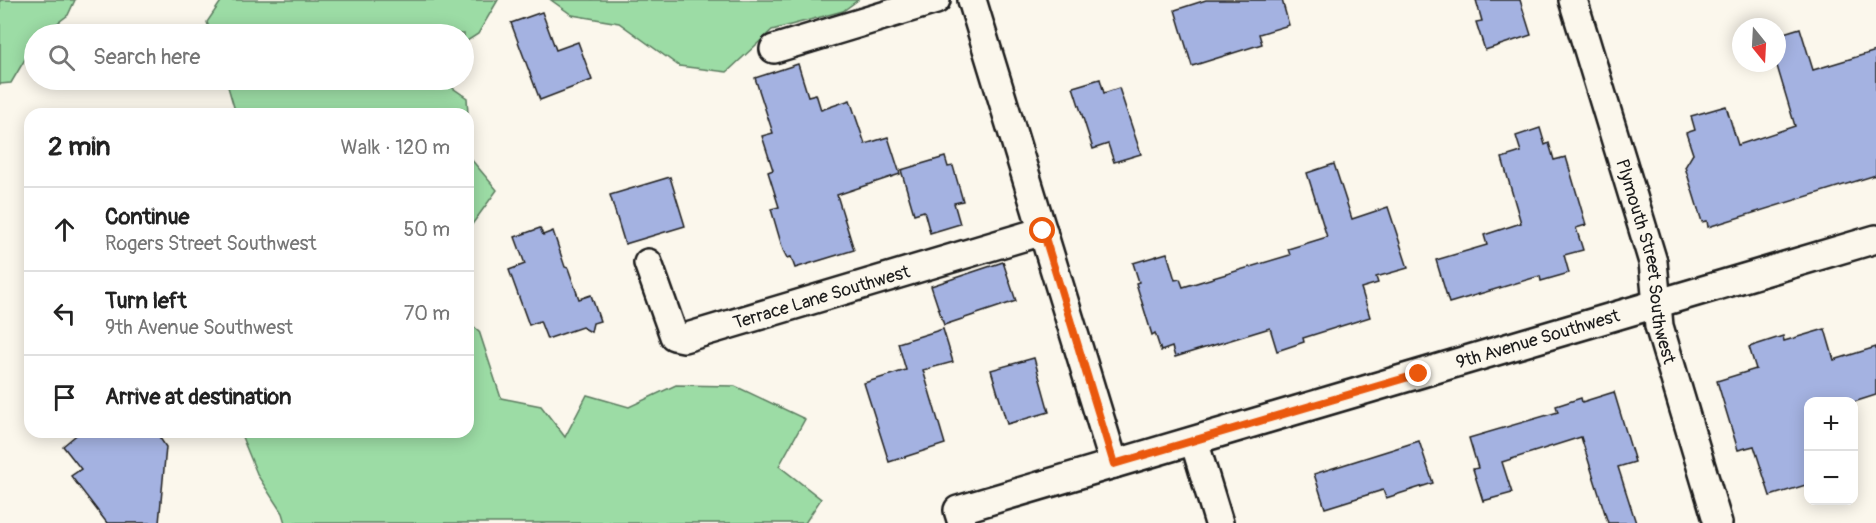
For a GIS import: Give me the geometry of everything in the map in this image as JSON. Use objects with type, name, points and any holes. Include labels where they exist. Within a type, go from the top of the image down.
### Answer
[{"type":"street","points":[[774,49],[936,0]]},
{"type":"street","points":[[972,0],[1114,464]]},
{"type":"street","name":"Plymouth Street Southwest","points":[[1572,0],[1653,262],[1659,326],[1718,523]]},
{"type":"street","name":"Terrace Lane Southwest","points":[[648,262],[674,336],[684,338],[1043,231]]},
{"type":"street","name":"9th Avenue Southwest","points":[[960,517],[1114,464],[1876,239]]},
{"type":"street","points":[[1194,441],[1219,523]]},
{"type":"green space","points":[[0,0],[75,0],[68,15],[56,24],[24,24],[24,61],[11,83],[0,84]]},
{"type":"green space","points":[[222,0],[498,0],[478,34],[474,37],[474,24],[208,24]]},
{"type":"green space","points":[[551,0],[858,0],[843,11],[772,30],[727,72],[679,66],[619,23],[572,15]]},
{"type":"green space","points":[[229,90],[455,90],[467,98],[468,108],[234,108]]},
{"type":"green space","points":[[474,163],[497,190],[474,222]]},
{"type":"green space","points":[[474,327],[479,331],[501,398],[541,406],[565,437],[587,395],[629,407],[676,385],[735,386],[805,419],[779,466],[821,499],[805,523],[285,523],[282,513],[258,476],[242,438],[474,438]]},
{"type":"building","points":[[1206,0],[1282,0],[1289,25],[1259,34],[1262,44],[1192,66],[1175,10]]},
{"type":"building","points":[[1476,0],[1520,0],[1531,35],[1485,50],[1476,22],[1482,21]]},
{"type":"building","points":[[542,12],[556,50],[578,42],[592,80],[540,100],[511,23]]},
{"type":"building","points":[[1800,28],[1813,70],[1876,51],[1876,175],[1708,227],[1707,221],[1702,222],[1685,167],[1693,154],[1686,133],[1695,130],[1691,116],[1726,106],[1738,145],[1795,126],[1779,72],[1786,72],[1786,32]]},
{"type":"building","points":[[798,64],[808,96],[816,94],[821,110],[850,100],[865,144],[888,137],[900,174],[837,195],[854,250],[795,268],[791,257],[787,258],[783,250],[771,209],[779,207],[768,172],[773,170],[762,136],[773,133],[755,78]]},
{"type":"building","points":[[1100,79],[1104,93],[1119,88],[1141,154],[1114,162],[1108,144],[1093,149],[1073,87]]},
{"type":"building","points":[[1540,128],[1545,145],[1549,143],[1554,160],[1566,157],[1586,225],[1576,228],[1583,250],[1564,255],[1569,273],[1541,281],[1540,276],[1449,303],[1436,260],[1487,245],[1484,235],[1521,223],[1502,158],[1521,152],[1516,136]]},
{"type":"building","points":[[945,157],[948,167],[953,166],[963,201],[954,203],[960,224],[930,233],[924,211],[914,214],[901,170]]},
{"type":"building","points":[[1334,164],[1352,219],[1388,207],[1408,268],[1376,277],[1378,283],[1361,288],[1370,317],[1303,338],[1304,342],[1277,351],[1270,328],[1175,357],[1172,347],[1161,351],[1155,333],[1152,335],[1136,283],[1139,282],[1133,263],[1167,253],[1175,280],[1180,279],[1183,287],[1290,255],[1288,249],[1327,237],[1307,173]]},
{"type":"building","points":[[670,177],[685,226],[625,244],[610,195]]},
{"type":"building","points":[[540,228],[543,235],[553,231],[579,299],[591,295],[600,321],[593,323],[591,332],[582,327],[547,339],[540,321],[529,325],[509,270],[525,264],[515,237]]},
{"type":"building","points":[[1003,262],[1016,301],[944,325],[931,286]]},
{"type":"building","points":[[943,329],[953,362],[923,370],[945,444],[889,462],[864,383],[906,370],[898,343]]},
{"type":"building","points":[[1825,329],[1834,360],[1876,347],[1876,395],[1858,401],[1858,397],[1804,397],[1804,486],[1770,496],[1754,446],[1738,450],[1717,381],[1756,369],[1749,347],[1783,336],[1784,341]]},
{"type":"building","points":[[1034,358],[1049,412],[1007,424],[991,370]]},
{"type":"building","points":[[1614,392],[1635,462],[1618,467],[1636,523],[1608,523],[1581,437],[1502,462],[1512,493],[1483,501],[1473,469],[1478,468],[1469,438],[1558,412],[1556,406],[1581,398],[1582,402]]},
{"type":"building","points":[[73,438],[160,438],[166,447],[159,523],[107,523],[71,476],[81,469],[63,446]]},
{"type":"building","points":[[1419,441],[1433,483],[1386,498],[1383,490],[1325,508],[1314,474]]},
{"type":"route","points":[[1043,231],[1114,464],[1419,374]]}]
